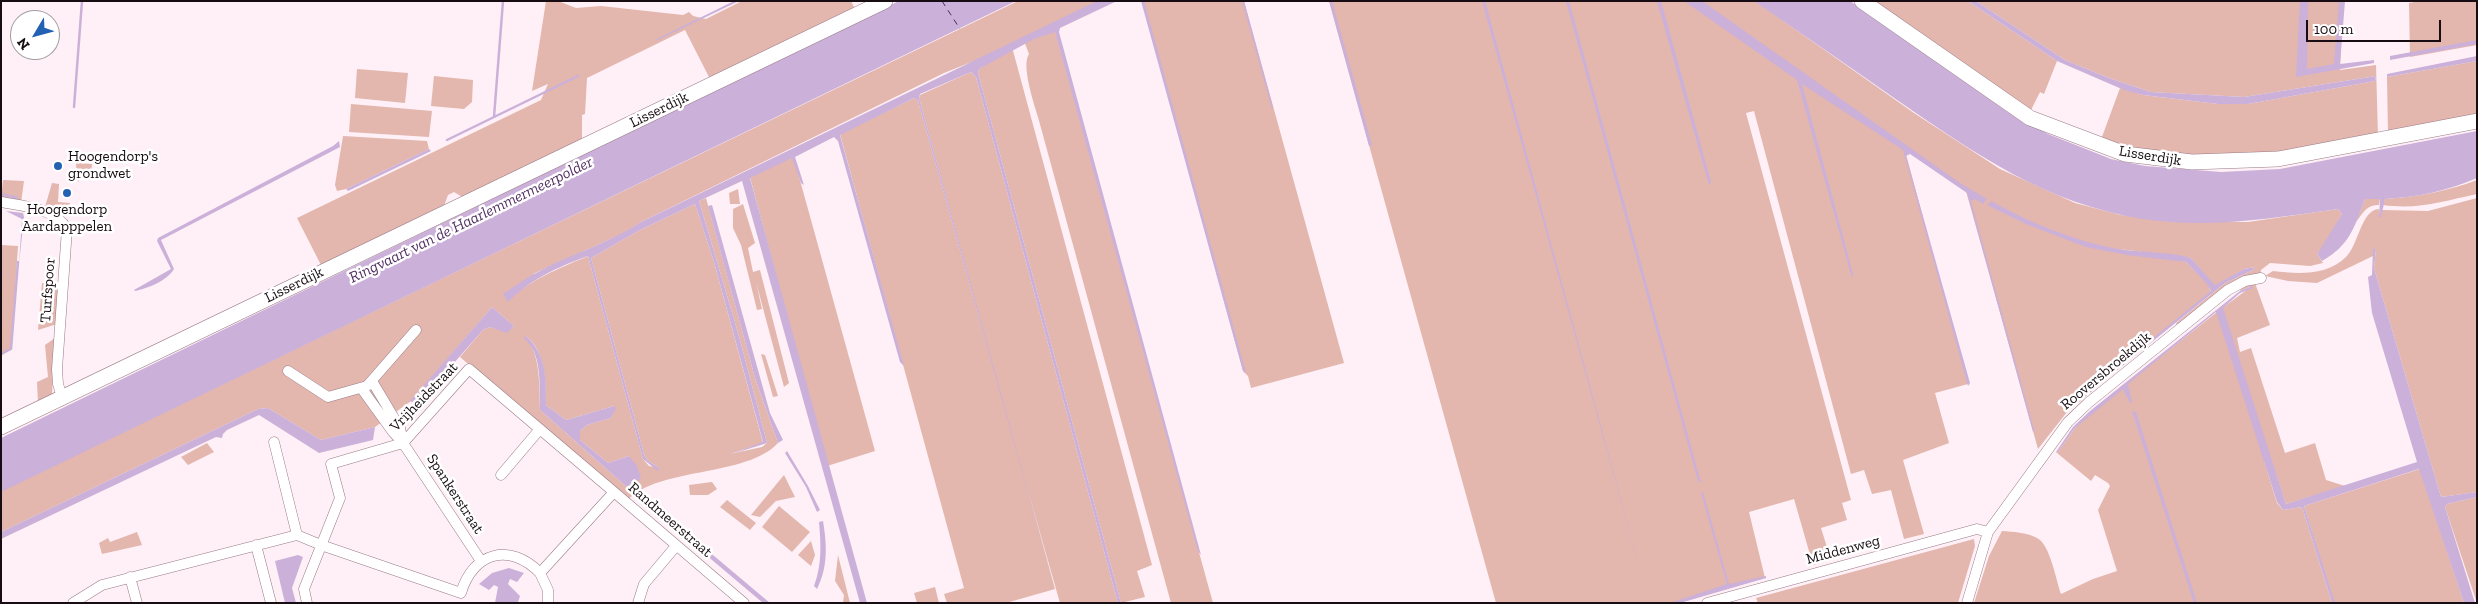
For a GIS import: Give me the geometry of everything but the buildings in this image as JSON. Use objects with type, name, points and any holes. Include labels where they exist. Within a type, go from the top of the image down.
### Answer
[{"type":"street","name":"Lisserdijk","points":[[1,427],[885,1]]},
{"type":"street","name":"Lisserdijk","points":[[1862,1],[2030,118],[2125,154],[2192,162],[2278,159],[2477,121]]},
{"type":"street","name":"Turfspoor","points":[[1,202],[42,211],[62,220],[66,229],[57,369],[58,384],[62,397]]},
{"type":"street","name":"Rooversbroekdijk","points":[[1966,603],[1988,532],[2068,422],[2088,402],[2228,290],[2244,281],[2261,278]]},
{"type":"street","points":[[288,371],[328,397],[362,389],[372,382],[416,330]]},
{"type":"street","name":"Vrijheidstraat","points":[[321,545],[340,498],[331,464],[403,443],[469,369],[614,492]]},
{"type":"street","name":"Spankerstraat","points":[[372,382],[400,428],[403,443]]},
{"type":"street","name":"Spankerstraat","points":[[362,389],[392,432],[403,443],[481,561]]},
{"type":"street","points":[[501,475],[540,429]]},
{"type":"street","points":[[274,442],[297,535]]},
{"type":"street","name":"Randmeerstraat","points":[[540,573],[614,492],[744,603]]},
{"type":"street","name":"Middenweg","points":[[1707,603],[1977,529],[1988,532]]},
{"type":"street","points":[[73,603],[102,585],[297,535],[461,598],[465,578],[481,561],[495,555],[514,555],[528,561],[540,573],[548,590],[548,603]]},
{"type":"street","points":[[307,603],[304,589],[321,545]]},
{"type":"street","points":[[252,546],[271,603]]},
{"type":"street","points":[[638,603],[644,584],[676,546]]},
{"type":"street","points":[[130,577],[137,603]]},
{"type":"shaded area","points":[[546,1],[558,1],[576,8],[601,6],[683,15],[689,12],[693,16],[706,19],[742,1],[851,1],[855,9],[710,79],[685,30],[587,78],[585,114],[582,115],[582,140],[464,198],[454,192],[448,195],[444,206],[321,265],[297,218],[541,100],[548,84],[532,91]]},
{"type":"shaded area","points":[[1018,1],[1108,1],[1054,27],[1213,603],[1171,603],[1031,94],[1026,67],[1029,54],[1024,41],[944,73],[641,222],[624,233],[535,273],[508,301],[536,281],[588,256],[643,459],[649,466],[659,468],[647,460],[644,454],[591,258],[640,230],[695,204],[714,262],[763,443],[730,454],[762,447],[767,443],[739,336],[699,201],[706,198],[755,378],[778,443],[764,454],[746,462],[660,482],[642,489],[628,500],[460,357],[483,330],[490,327],[507,332],[514,326],[492,307],[411,401],[375,427],[321,440],[268,408],[258,409],[1,532],[1,491]],"holes":[[[526,336],[538,350],[544,368],[546,405],[566,420],[614,406],[611,418],[587,425],[580,431],[580,440],[608,463],[629,456],[629,489],[540,410],[537,362]]]},
{"type":"shaded area","points":[[1142,1],[1244,1],[1344,363],[1251,388],[1248,376],[1243,371]]},
{"type":"shaded area","points":[[1329,1],[1755,1],[1914,113],[2000,169],[2075,203],[2121,215],[2177,221],[2248,222],[2338,209],[2342,214],[2331,235],[2317,254],[2323,263],[2310,266],[2270,263],[2261,270],[2260,275],[2177,326],[2176,323],[2225,283],[2253,270],[2255,267],[2244,269],[2215,286],[2191,258],[2119,249],[2186,262],[2207,283],[2211,292],[2067,412],[2038,449],[1966,191],[1904,147],[1968,384],[1935,393],[1949,443],[1903,460],[1924,534],[1904,539],[1891,490],[1872,494],[1864,470],[1851,474],[1754,111],[1746,113],[1851,500],[1842,503],[1847,520],[1821,528],[1831,560],[1813,565],[1794,499],[1749,512],[1765,578],[1678,603],[1496,603]]},
{"type":"shaded area","points":[[1866,1],[1968,1],[2057,61],[2044,94],[2040,92],[2030,112]]},
{"type":"shaded area","points":[[1976,1],[2343,2],[2340,70],[2376,65],[2378,137],[2225,160],[2099,145],[2120,88],[2143,95],[2218,104],[2248,104],[2375,81],[2376,76],[2244,97],[2151,92],[2109,78],[2065,60]]},
{"type":"shaded area","points":[[2420,1],[2477,1],[2477,45],[2410,57],[2409,3]]},
{"type":"shaded area","points":[[1012,47],[1152,565],[1137,571],[1145,597],[1121,603],[978,73],[979,69]]},
{"type":"shaded area","points":[[2477,61],[2477,118],[2388,134],[2387,77]]},
{"type":"shaded area","points":[[357,69],[408,73],[405,103],[355,98]]},
{"type":"shaded area","points":[[971,72],[976,77],[1118,603],[1060,603],[1025,480],[1055,589],[1006,603],[947,603],[944,594],[964,588],[840,134],[914,98],[918,101],[994,371],[919,98],[920,95]]},
{"type":"shaded area","points":[[434,76],[473,80],[472,102],[464,109],[431,106]]},
{"type":"shaded area","points":[[351,104],[432,111],[429,137],[349,132]]},
{"type":"shaded area","points":[[343,136],[427,141],[429,149],[346,189],[337,191],[335,185]]},
{"type":"shaded area","points":[[793,155],[875,451],[827,466],[750,177]]},
{"type":"shaded area","points":[[76,163],[92,164],[91,174],[80,170],[79,182],[77,180]]},
{"type":"shaded area","points":[[3,180],[24,181],[21,203],[1,199]]},
{"type":"shaded area","points":[[2477,180],[2477,194],[2420,206],[2383,205],[2385,199],[2432,193]]},
{"type":"shaded area","points":[[52,183],[59,184],[58,202],[70,203],[68,213],[45,207]]},
{"type":"shaded area","points":[[738,189],[740,204],[730,204],[729,193]]},
{"type":"shaded area","points":[[2380,198],[2379,205],[2368,208],[2356,222],[2365,199]]},
{"type":"shaded area","points":[[2477,198],[2477,492],[2441,497],[2374,268],[2376,249],[2373,249],[2373,256],[2317,283],[2288,281],[2265,276],[2273,271],[2302,273],[2330,268],[2346,257],[2364,221],[2373,211],[2379,209],[2380,217],[2382,210],[2428,211]]},
{"type":"shaded area","points":[[743,204],[755,243],[748,248],[753,272],[760,270],[789,383],[784,387],[756,282],[762,309],[757,310],[741,245],[733,228],[733,209]]},
{"type":"shaded area","points":[[1,245],[18,246],[11,349],[1,356]]},
{"type":"shaded area","points":[[42,283],[58,284],[57,324],[38,330]]},
{"type":"shaded area","points":[[2255,283],[2270,325],[2237,338],[2240,352],[2251,348],[2285,453],[2315,443],[2326,480],[2345,486],[2286,504],[2271,459],[2264,461],[2277,503],[2283,510],[2302,507],[2332,603],[1974,603],[1989,556],[2002,531],[2028,535],[2042,542],[2052,563],[2061,594],[2093,579],[2117,571],[2098,510],[2110,486],[2095,475],[2091,481],[2057,453],[2075,428],[2090,413],[2252,286],[2240,291],[2244,284]]},
{"type":"shaded area","points":[[55,338],[52,395],[38,403],[37,382],[48,377],[45,345]]},
{"type":"shaded area","points":[[761,354],[765,355],[778,396],[773,397]]},
{"type":"shaded area","points":[[207,443],[214,452],[188,465],[181,457]]},
{"type":"shaded area","points":[[2420,469],[2464,603],[2334,603],[2304,506]]},
{"type":"shaded area","points":[[784,475],[795,497],[776,501],[760,517],[751,515]]},
{"type":"shaded area","points":[[712,482],[717,489],[708,495],[690,495],[689,485]]},
{"type":"shaded area","points":[[2477,497],[2477,603],[2445,507],[2447,504]]},
{"type":"shaded area","points":[[727,500],[756,523],[750,530],[720,507]]},
{"type":"shaded area","points":[[779,506],[810,532],[792,552],[762,527]]},
{"type":"shaded area","points":[[137,532],[142,545],[102,554],[99,543],[108,538],[110,542]]},
{"type":"shaded area","points":[[1974,539],[1975,546],[1958,603],[1758,603],[1756,598]]},
{"type":"shaded area","points":[[811,541],[815,555],[811,566],[798,555]]},
{"type":"shaded area","points":[[838,555],[850,603],[843,603],[844,595],[835,581]]},
{"type":"shaded area","points":[[935,587],[939,603],[917,603],[914,593]]},
{"type":"water","points":[[734,1],[739,1],[656,41],[657,39]]},
{"type":"water","name":"Ringvaart van de Haarlemmermeerpolder","points":[[899,1],[1016,1],[1,492],[1,438]]},
{"type":"water","points":[[1097,1],[1117,1],[1060,28],[1059,32],[1201,555],[1198,551],[1055,32],[1034,39],[979,69],[978,73],[1121,603],[1118,603],[976,77],[971,72],[920,94],[919,98],[1059,603],[918,101],[914,98],[840,135],[904,366],[900,362],[838,141],[834,137],[795,157],[804,185],[801,183],[792,158],[750,178],[867,603],[860,603],[742,181],[699,201],[739,336],[767,443],[729,455],[763,442],[714,262],[695,204],[640,230],[591,258],[644,454],[647,460],[659,468],[658,471],[643,459],[588,256],[545,274],[508,302],[503,294],[549,266],[615,237],[641,222]]},
{"type":"water","points":[[1141,1],[1144,1],[1246,373],[1243,371]]},
{"type":"water","points":[[1242,1],[1244,1],[1272,109]]},
{"type":"water","points":[[1329,1],[1332,1],[1372,145],[1369,146]]},
{"type":"water","points":[[1482,1],[1485,1],[1644,584]]},
{"type":"water","points":[[1566,1],[1569,1],[1701,483],[1698,481]]},
{"type":"water","points":[[1657,1],[1661,1],[1711,182],[1709,185]]},
{"type":"water","points":[[1684,1],[1702,1],[1960,183],[1987,199],[1983,204],[1975,199],[1971,201],[2033,432],[1967,193],[1910,154],[1906,156],[1970,383],[1968,386],[1903,150],[1802,84],[1853,274],[1852,278],[1797,80]]},
{"type":"water","points":[[1754,1],[1850,1],[2008,112],[2048,134],[2111,159],[2145,166],[2221,172],[2280,169],[2477,131],[2477,178],[2432,193],[2385,199],[2381,217],[2379,217],[2380,199],[2365,199],[2350,235],[2339,249],[2322,261],[2317,254],[2342,214],[2338,209],[2217,223],[2168,222],[2108,212],[2043,189],[1984,158]]},
{"type":"water","points":[[1968,1],[1976,1],[2065,60],[2109,78],[2151,92],[2244,97],[2376,76],[2375,81],[2248,104],[2218,104],[2143,95],[2124,90],[2057,61]]},
{"type":"water","points":[[2300,1],[2308,1],[2307,69],[2334,64],[2339,1],[2345,1],[2340,64],[2374,60],[2374,63],[2296,77]]},
{"type":"water","points":[[2477,40],[2477,44],[2390,60],[2390,56]]},
{"type":"water","points":[[2477,56],[2477,61],[2387,77],[2387,74]]},
{"type":"water","points":[[339,141],[340,147],[161,240],[174,269],[167,277],[157,283],[140,290],[134,290],[171,269],[157,241],[158,238],[333,146]]},
{"type":"water","points":[[429,149],[431,151],[348,191],[346,189]]},
{"type":"water","points":[[1991,201],[2037,224],[2102,246],[2173,254],[2191,258],[2215,285],[2244,269],[2255,267],[2253,270],[2225,283],[2075,404],[2073,403],[2211,291],[2186,262],[2127,255],[2086,247],[2026,224],[1987,205]]},
{"type":"water","points":[[712,205],[770,413],[783,440],[778,443],[755,378],[708,206]]},
{"type":"water","points":[[6,211],[23,213],[24,217],[19,264],[22,219]]},
{"type":"water","points":[[2373,249],[2376,249],[2374,268],[2441,497],[2477,492],[2477,497],[2447,504],[2445,507],[2475,603],[2464,603],[2419,469],[2304,506],[2335,603],[2332,603],[2302,507],[2283,510],[2277,502],[2216,312],[2128,384],[2132,402],[2130,403],[2123,389],[2075,428],[2056,452],[2073,427],[2090,411],[2240,291],[2252,286],[2253,288],[2240,293],[2223,308],[2286,504],[2417,462],[2372,313],[2368,277],[2372,275]]},
{"type":"water","points":[[492,307],[514,326],[507,333],[490,327],[483,330],[417,405],[410,401]]},
{"type":"water","points":[[526,336],[533,343],[542,359],[546,405],[566,420],[614,406],[616,408],[611,418],[587,425],[580,431],[580,440],[608,463],[629,456],[637,466],[641,478],[629,489],[540,410],[539,371],[534,353],[524,338]]},
{"type":"water","points":[[268,408],[321,440],[375,427],[373,440],[319,453],[259,415],[227,430],[222,438],[216,437],[1,539],[1,532],[258,409]]},
{"type":"water","points":[[2132,411],[2136,412],[2197,603],[2194,603]]},
{"type":"water","points":[[787,451],[820,510],[817,512],[806,487],[785,453]]},
{"type":"water","points":[[1703,492],[1729,584],[1766,576],[1766,578],[1680,603],[1670,603],[1727,584],[1701,493]]},
{"type":"water","points":[[650,502],[770,603],[763,603],[648,506]]},
{"type":"water","points":[[823,521],[826,556],[821,581],[817,589],[814,586],[820,554],[819,522]]},
{"type":"water","points":[[298,555],[303,557],[292,588],[296,603],[285,603],[275,561]]},
{"type":"water","points":[[509,568],[524,573],[517,582],[510,579],[508,584],[520,596],[518,602],[495,603],[498,587],[494,585],[489,590],[479,584],[492,573]]},
{"type":"waterway","points":[[74,107],[82,1]]},
{"type":"waterway","points":[[494,117],[503,1]]},
{"type":"waterway","points":[[447,140],[578,76]]},
{"type":"waterway","points":[[1,194],[17,198]]},
{"type":"waterway","points":[[1,354],[11,349],[18,262]]},
{"type":"ferry route","points":[[942,1],[960,29]]},
{"type":"place","name":"Hoogendorp's grondwet","points":[[58,166]]},
{"type":"place","name":"Hoogendorp Aardapppelen","points":[[67,193]]}]
